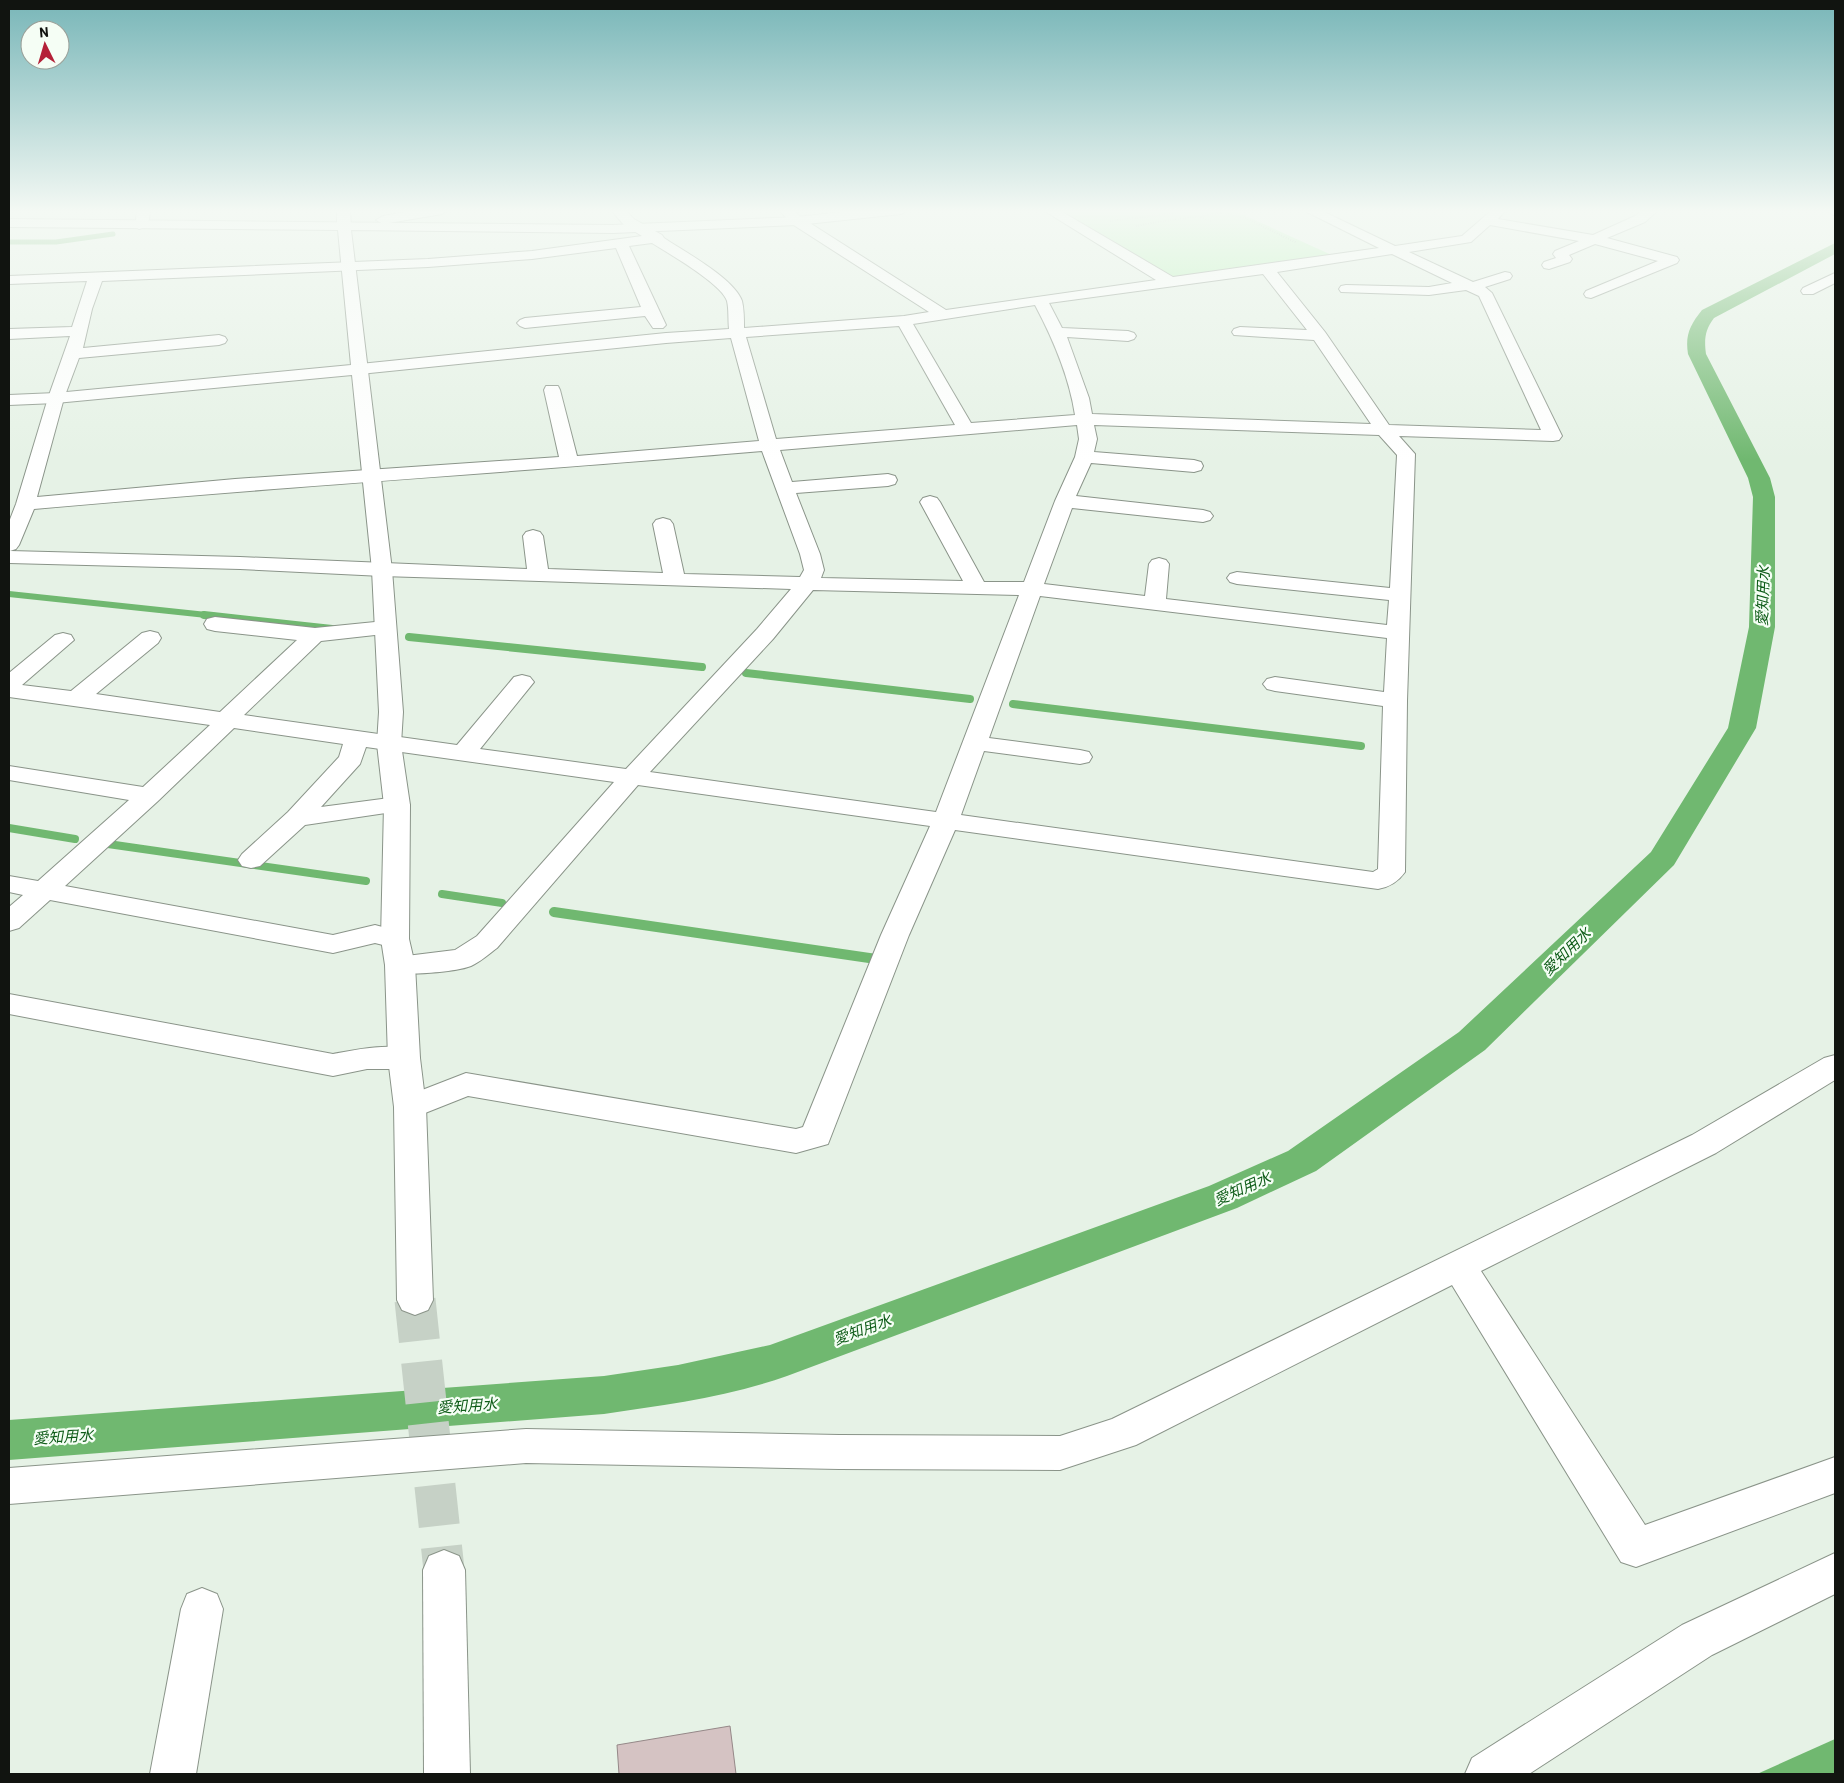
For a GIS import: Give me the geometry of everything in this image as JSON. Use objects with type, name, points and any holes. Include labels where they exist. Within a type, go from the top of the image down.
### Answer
[{"type":"street","points":[[9,545],[21,502],[74,351],[90,293]]},
{"type":"street","points":[[352,293],[382,570],[390,712],[389,744],[398,805],[398,952],[404,1058],[410,1107],[415,1300]]},
{"type":"street","points":[[642,293],[650,311],[666,338]]},
{"type":"street","points":[[9,884],[333,944],[375,934],[398,952],[462,959],[487,942],[632,777],[766,634],[808,583],[814,570],[810,554],[770,445],[737,331],[734,300],[729,293]]},
{"type":"street","points":[[910,293],[942,314]]},
{"type":"street","points":[[9,400],[56,398],[737,331],[904,321],[1093,293]]},
{"type":"street","points":[[9,690],[228,719],[356,740],[1378,881],[1391,872],[1395,701],[1406,454],[1384,430],[1319,335],[1286,293]]},
{"type":"street","points":[[21,502],[235,484],[371,477],[569,462],[1084,419],[1553,436],[1483,293]]},
{"type":"street","points":[[410,1107],[466,1084],[796,1141],[816,1136],[895,935],[946,820],[1065,501],[1084,458],[1088,439],[1081,398],[1057,332],[1040,301]]},
{"type":"street","points":[[525,323],[650,311]]},
{"type":"street","points":[[1232,318],[1249,347]]},
{"type":"street","points":[[904,321],[966,429]]},
{"type":"street","points":[[9,334],[78,331]]},
{"type":"street","points":[[1057,332],[1128,336]]},
{"type":"street","points":[[1240,332],[1319,335]]},
{"type":"street","points":[[56,348],[74,351],[218,340]]},
{"type":"street","points":[[552,390],[569,462]]},
{"type":"street","points":[[1084,458],[1194,466]]},
{"type":"street","points":[[786,488],[888,480]]},
{"type":"street","points":[[1065,501],[1203,516]]},
{"type":"street","points":[[930,502],[977,587]]},
{"type":"street","points":[[663,524],[675,580]]},
{"type":"street","points":[[534,536],[538,575]]},
{"type":"street","points":[[9,557],[240,563],[675,580],[1033,588],[1398,633]]},
{"type":"street","points":[[1154,603],[1159,564]]},
{"type":"street","points":[[1237,578],[1399,595]]},
{"type":"street","points":[[215,624],[315,635],[385,628]]},
{"type":"street","points":[[9,922],[149,796],[315,635]]},
{"type":"street","points":[[76,699],[150,638]]},
{"type":"street","points":[[9,684],[63,640]]},
{"type":"street","points":[[463,754],[522,682]]},
{"type":"street","points":[[1275,684],[1395,701]]},
{"type":"street","points":[[251,860],[296,818],[351,759],[356,740]]},
{"type":"street","points":[[975,743],[1080,757]]},
{"type":"street","points":[[9,773],[149,796]]},
{"type":"street","points":[[296,818],[398,805]]},
{"type":"street","points":[[9,1004],[333,1065],[368,1058],[404,1058]]},
{"type":"street","points":[[9,1486],[526,1446],[1060,1454],[1122,1433],[1704,1144],[1835,1066]]},
{"type":"street","points":[[1459,1266],[1636,1548],[1835,1475]]},
{"type":"street","points":[[444,1570],[447,1774]]},
{"type":"street","points":[[1488,1774],[1698,1640],[1835,1573]]},
{"type":"street","points":[[173,1774],[202,1609]]},
{"type":"shaded area","points":[[1835,1739],[1835,1774],[1757,1774]]},
{"type":"building","points":[[730,1726],[736,1774],[619,1774],[617,1745]]},
{"type":"waterway","name":"愛知用水","points":[[9,1440],[604,1395],[678,1384],[771,1363],[1223,1197],[1302,1161],[1472,1041],[1663,858],[1742,728],[1762,627],[1764,497],[1759,478],[1697,354],[1695,341],[1696,332],[1708,314],[1748,293]]},
{"type":"waterway","points":[[9,594],[216,616]]},
{"type":"waterway","points":[[204,615],[332,629]]},
{"type":"waterway","points":[[409,637],[702,667]]},
{"type":"waterway","points":[[746,673],[970,699]]},
{"type":"waterway","points":[[1013,704],[1361,746]]},
{"type":"waterway","points":[[9,828],[75,839]]},
{"type":"waterway","points":[[108,844],[366,881]]},
{"type":"waterway","points":[[442,894],[502,903]]},
{"type":"waterway","points":[[554,912],[883,960]]},
{"type":"tunnel","points":[[415,1300],[444,1570]]}]
